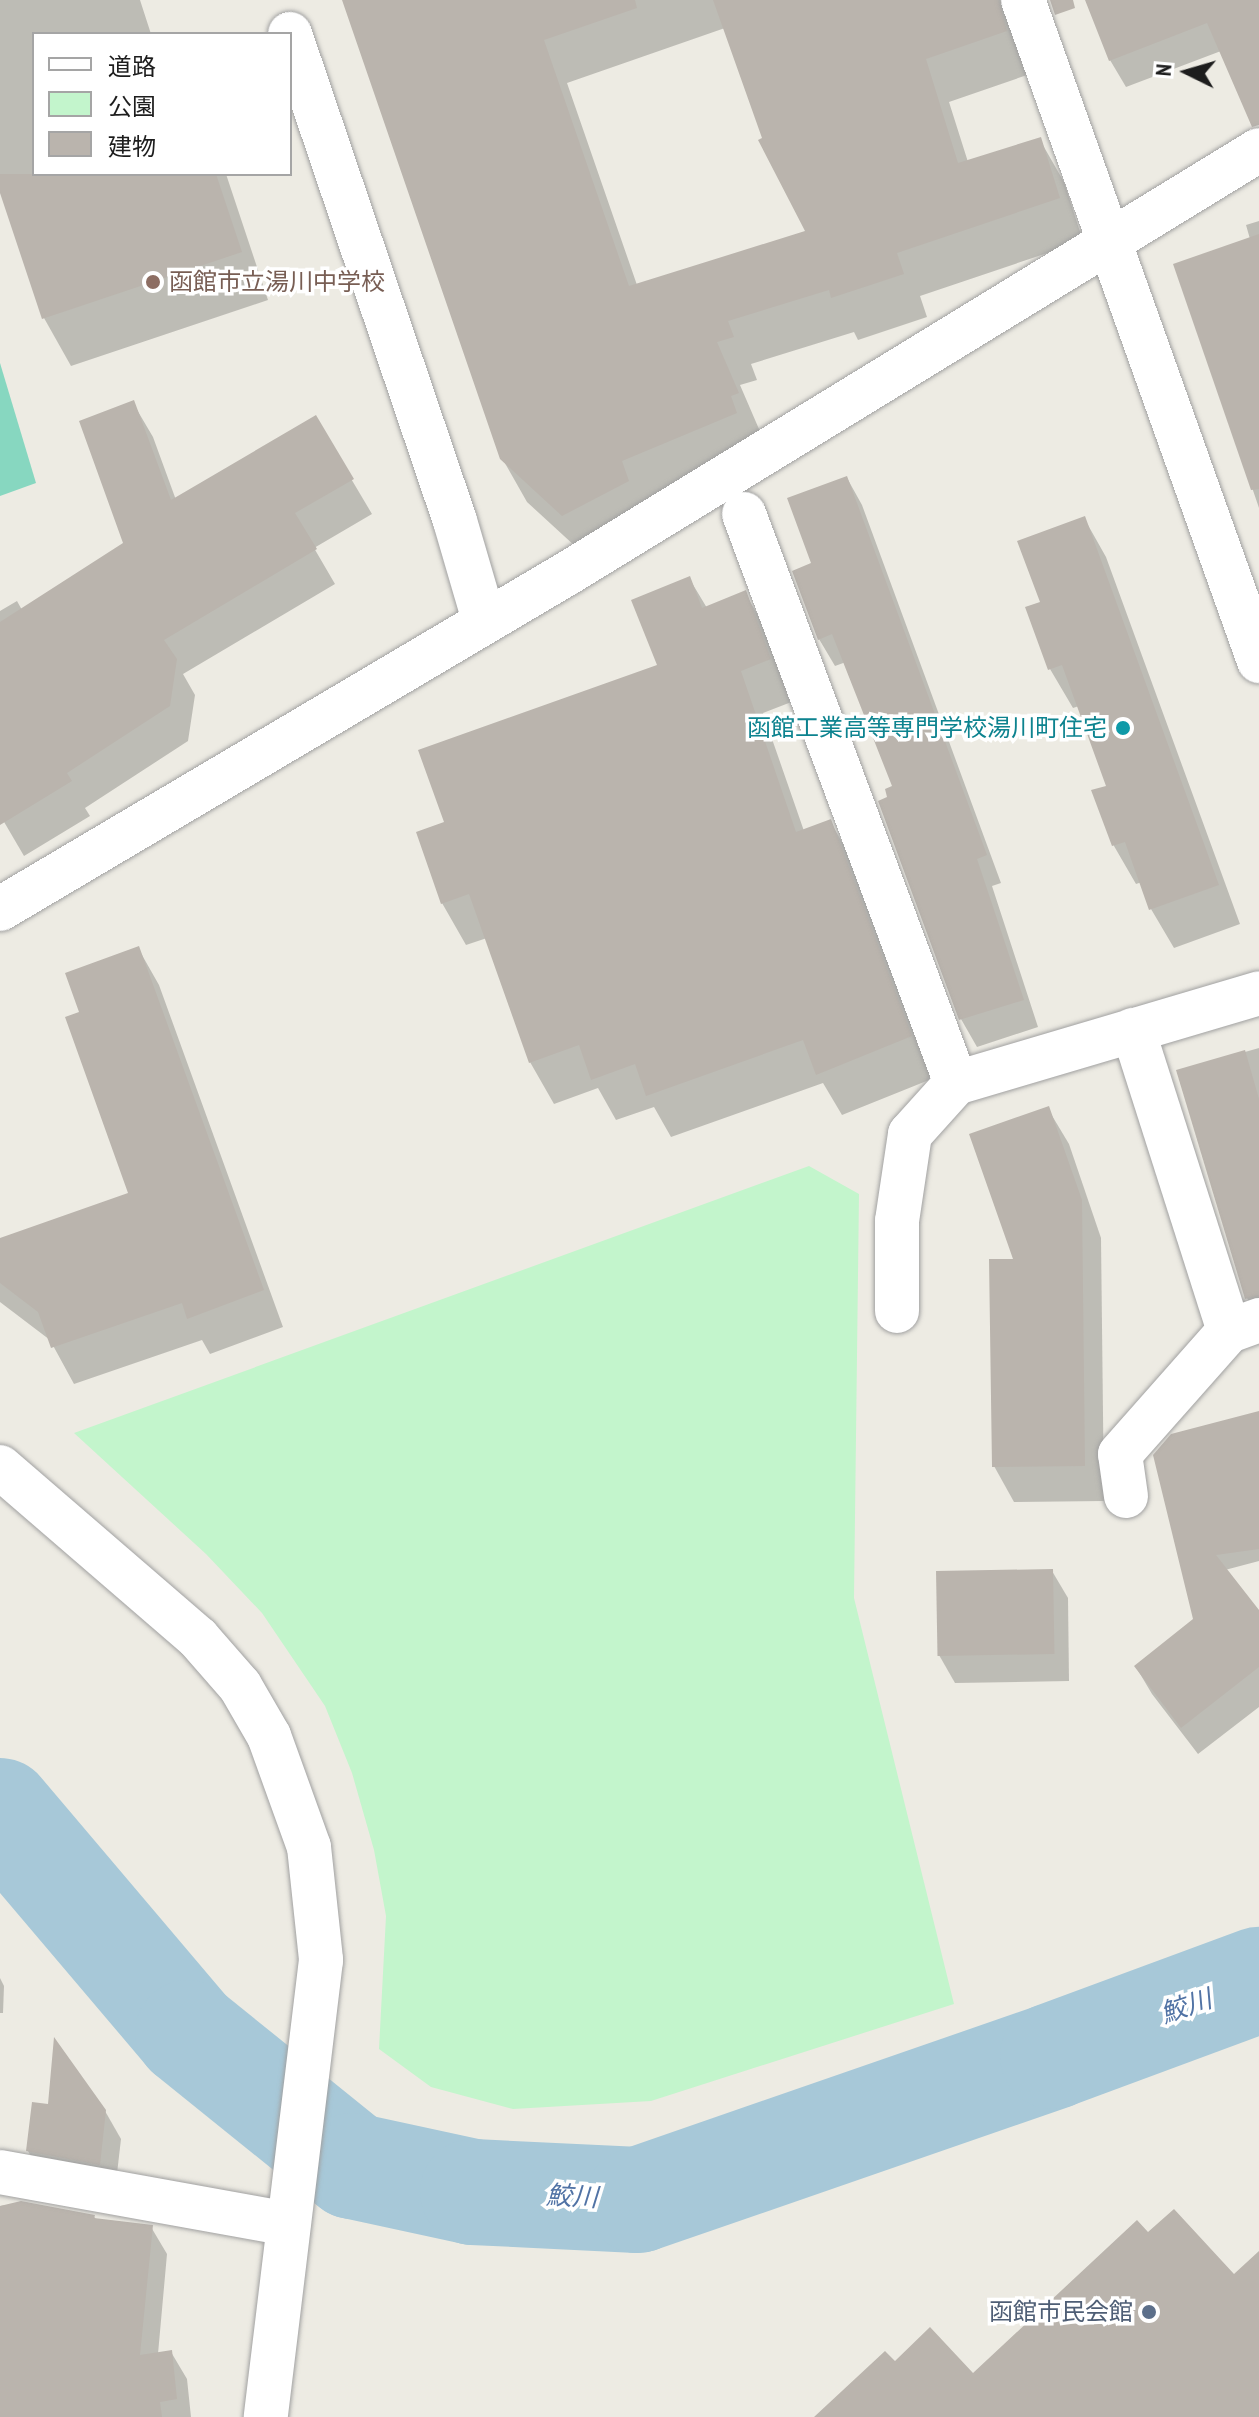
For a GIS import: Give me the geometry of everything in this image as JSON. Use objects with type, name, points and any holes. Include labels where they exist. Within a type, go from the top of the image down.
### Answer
[{"type":"street","points":[[278,0],[289,32]]},
{"type":"street","points":[[1023,0],[1259,661]]},
{"type":"street","points":[[292,40],[455,521],[484,620]]},
{"type":"street","points":[[0,909],[1111,243],[1259,150]]},
{"type":"street","points":[[744,514],[956,1083]]},
{"type":"street","points":[[897,1311],[897,1221],[910,1134],[956,1083],[1259,993]]},
{"type":"street","points":[[1126,1496],[1120,1454],[1244,1326],[1133,1030]]},
{"type":"street","points":[[0,1467],[198,1638],[240,1686],[269,1736],[309,1847],[321,1960],[266,2417]]},
{"type":"street","points":[[0,2172],[289,2214]]},
{"type":"green space","points":[[0,363],[36,483],[0,496]]},
{"type":"green space","points":[[809,1166],[859,1194],[854,1598],[954,2004],[651,2101],[513,2109],[431,2087],[379,2049],[386,1916],[374,1850],[352,1773],[325,1706],[262,1613],[206,1554],[74,1433]]},
{"type":"building","points":[[342,0],[635,0],[637,8],[544,40],[629,286],[805,231],[758,140],[762,138],[713,0],[999,0],[1007,31],[926,59],[958,163],[1041,137],[1060,198],[897,253],[904,274],[831,298],[829,290],[728,321],[734,337],[717,342],[739,393],[731,396],[737,413],[622,461],[629,481],[562,516],[500,459]]},
{"type":"building","points":[[1050,0],[1073,0],[1075,8],[1055,15]]},
{"type":"building","points":[[1085,0],[1259,0],[1259,125],[1252,127],[1207,23],[1109,61]]},
{"type":"building","points":[[0,174],[217,176],[242,252],[42,319],[0,193]]},
{"type":"building","points":[[1259,234],[1259,489],[1251,490],[1173,264]]},
{"type":"building","points":[[134,400],[171,500],[316,415],[354,479],[295,513],[317,549],[164,640],[177,659],[170,706],[67,773],[72,781],[0,825],[0,622],[123,543],[79,421]]},
{"type":"building","points":[[847,476],[987,855],[977,859],[1024,1000],[959,1020],[878,801],[887,797],[885,789],[892,786],[832,634],[818,640],[792,571],[811,563],[787,498]]},
{"type":"building","name":"函館工業高等専門学校湯川町住宅","points":[[1085,516],[1219,885],[1149,910],[1125,842],[1112,846],[1091,790],[1106,786],[1062,665],[1048,670],[1025,607],[1040,602],[1017,541]]},
{"type":"building","points":[[690,576],[702,608],[746,590],[771,659],[741,671],[796,832],[831,819],[912,1036],[816,1075],[803,1040],[646,1096],[635,1064],[591,1080],[579,1045],[529,1063],[469,894],[441,904],[416,832],[444,822],[418,750],[657,665],[631,600]]},
{"type":"building","points":[[139,946],[264,1290],[187,1319],[182,1303],[51,1348],[38,1312],[0,1283],[0,1238],[128,1193],[65,1017],[79,1012],[65,973]]},
{"type":"building","points":[[1245,1050],[1259,1099],[1259,1296],[1245,1299],[1176,1070]]},
{"type":"building","points":[[1049,1106],[1082,1200],[1085,1466],[992,1467],[989,1259],[1013,1259],[969,1134]]},
{"type":"building","points":[[1259,1411],[1259,1549],[1216,1555],[1259,1610],[1259,1667],[1181,1728],[1134,1666],[1193,1619],[1153,1455],[1171,1434]]},
{"type":"building","points":[[1053,1569],[1054,1654],[938,1656],[936,1571]]},
{"type":"building","points":[[54,2037],[106,2110],[100,2165],[26,2151],[32,2102],[48,2104]]},
{"type":"building","points":[[21,2201],[95,2215],[94,2218],[153,2225],[140,2355],[172,2350],[177,2399],[160,2402],[162,2417],[0,2417],[0,2206]]},
{"type":"building","name":"函館市民会館","points":[[1174,2209],[1234,2274],[1259,2251],[1259,2417],[814,2417],[885,2351],[895,2361],[930,2327],[973,2373],[1137,2220],[1148,2232]]},
{"type":"waterway","name":"鮫川","points":[[0,1811],[188,2033],[353,2166],[473,2192],[638,2200],[1053,2056],[1259,1980]]},
{"type":"place","name":"函館市立湯川中学校","points":[[153,282]]},
{"type":"place","name":"函館工業高等専門学校湯川町住宅","points":[[1123,728]]},
{"type":"place","name":"函館市民会館","points":[[1149,2312]]}]
